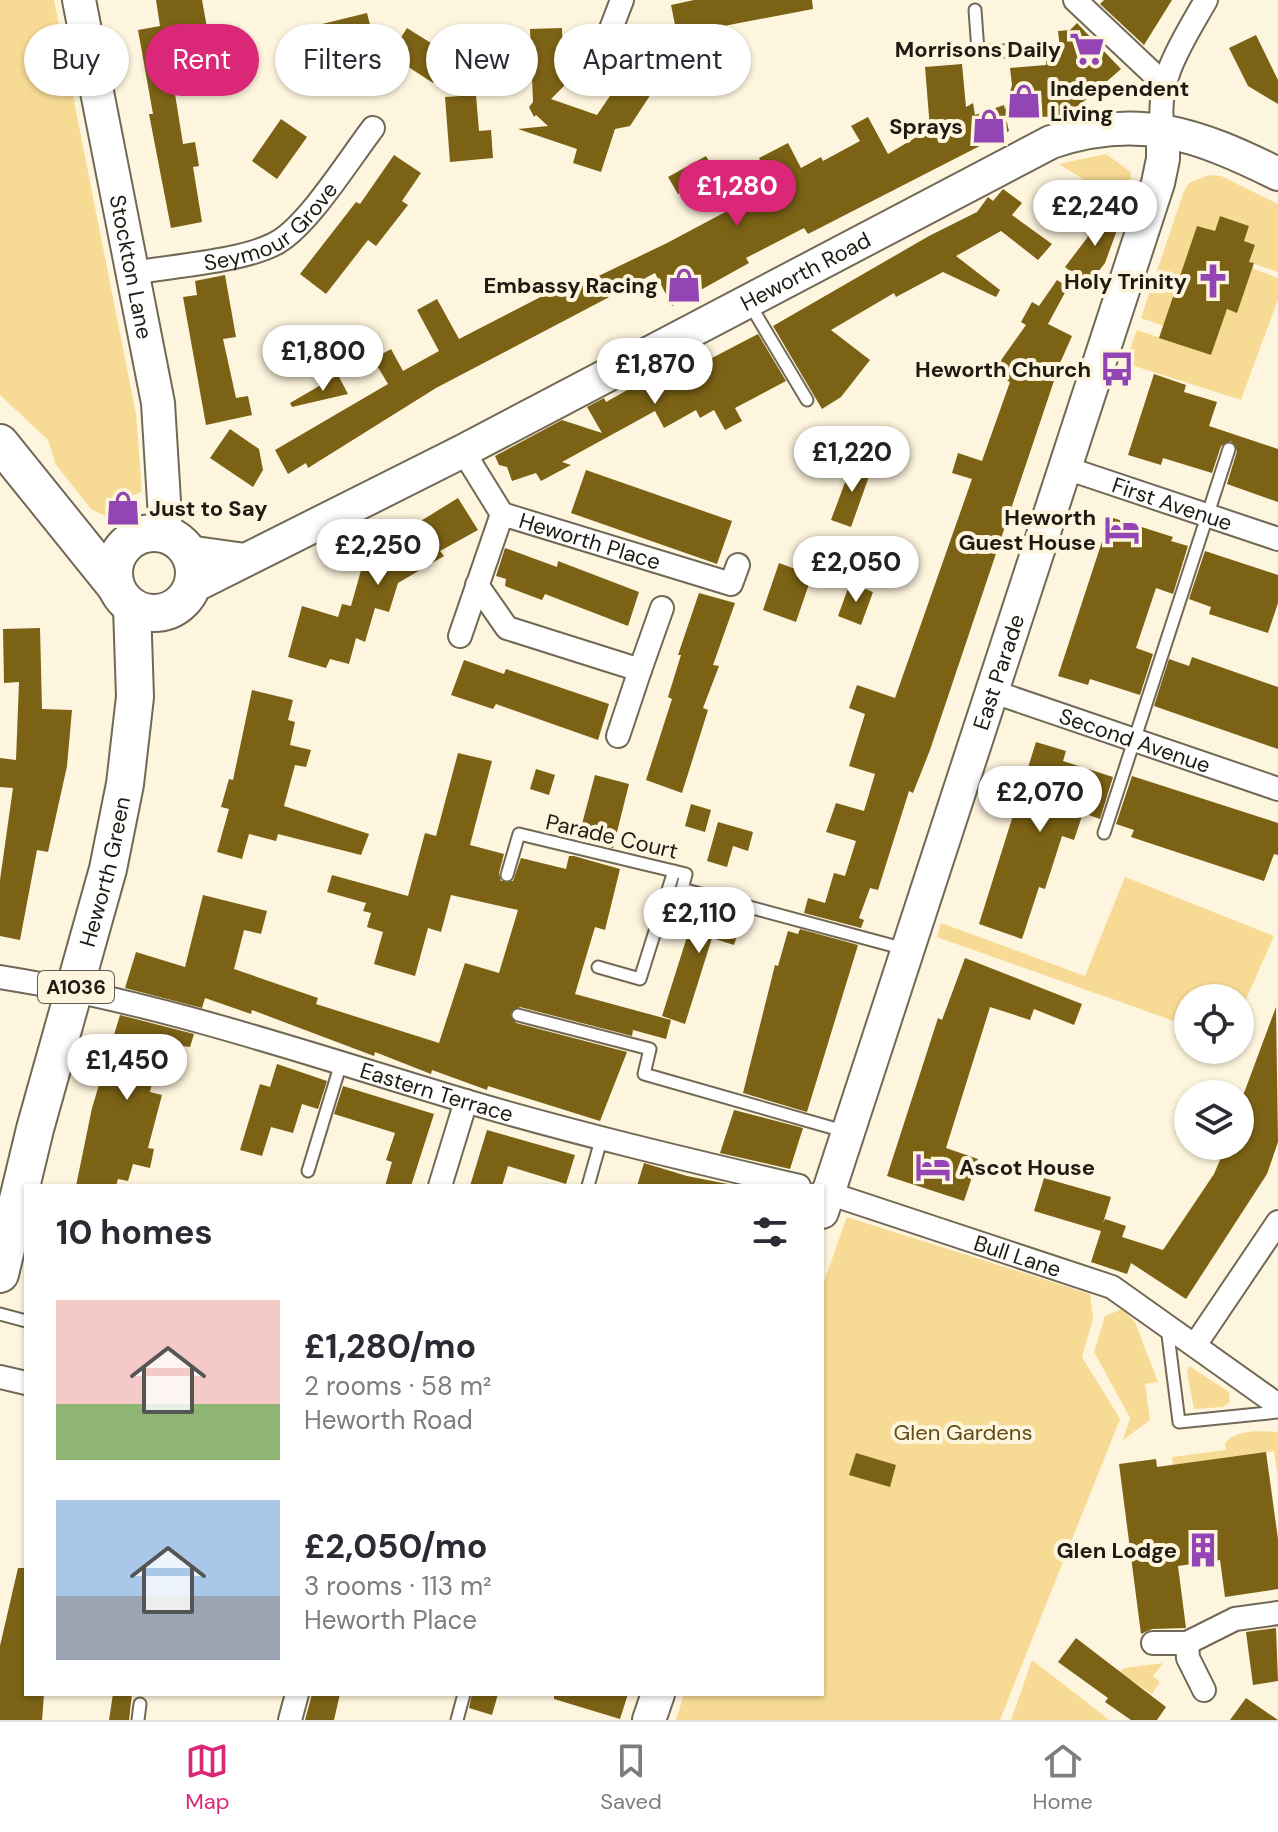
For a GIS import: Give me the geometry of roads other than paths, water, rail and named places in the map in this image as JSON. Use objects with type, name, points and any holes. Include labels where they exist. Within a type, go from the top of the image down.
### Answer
[{"type":"main road","name":"A1036","points":[[0,443],[116,587]]},
{"type":"main road","points":[[64,519],[128,542],[146,533],[177,543],[194,569],[184,597],[154,614],[116,587]]},
{"type":"main road","name":"A1036","points":[[128,542],[115,563],[116,587],[110,601],[117,656],[135,697]]},
{"type":"main road","name":"Heworth Green","points":[[116,587],[135,697]]},
{"type":"main road","name":"Heworth Green","points":[[0,1274],[35,1129],[108,869],[125,784],[135,697],[162,630],[184,597]]},
{"type":"street","name":"Stockton Lane","points":[[79,0],[158,403],[177,543]]},
{"type":"street","points":[[613,24],[622,0]]},
{"type":"street","points":[[1075,0],[1163,83]]},
{"type":"street","points":[[1163,130],[1159,103],[1163,83],[1206,0]]},
{"type":"street","name":"Heworth Road","points":[[184,597],[245,560],[463,451],[747,299],[1051,142],[1109,127],[1163,130],[1220,146],[1278,174]]},
{"type":"street","name":"Seymour Grove","points":[[133,273],[261,251],[281,241],[298,226],[373,128]]},
{"type":"street","name":"East Parade","points":[[824,1184],[848,1132],[1158,183],[1163,159],[1163,130]]},
{"type":"street","name":"Heworth Place","points":[[463,451],[502,514],[731,584],[738,565]]},
{"type":"street","name":"First Avenue","points":[[1066,468],[1278,539]]},
{"type":"street","points":[[460,636],[502,514]]},
{"type":"street","points":[[177,543],[245,560]]},
{"type":"street","points":[[477,585],[507,628],[640,670]]},
{"type":"street","points":[[618,736],[662,608]]},
{"type":"street","name":"Second Avenue","points":[[991,691],[1278,789]]},
{"type":"street","name":"Eastern Terrace","points":[[0,977],[75,989],[601,1140],[772,1184]]},
{"type":"street","points":[[441,1184],[466,1101]]},
{"type":"street","name":"Bull Lane","points":[[824,1198],[1112,1287],[1278,1405]]},
{"type":"street","points":[[1195,1345],[1278,1222]]},
{"type":"street","points":[[0,1377],[24,1383]]},
{"type":"street","points":[[1153,1643],[1187,1643],[1235,1619],[1278,1613]]},
{"type":"street","points":[[1187,1643],[1188,1658],[1204,1690]]},
{"type":"street","points":[[290,1720],[296,1696]]},
{"type":"street","points":[[649,1720],[657,1696]]},
{"type":"lane","points":[[975,10],[978,51],[1011,51]]},
{"type":"lane","points":[[747,299],[807,400]]},
{"type":"lane","points":[[1104,833],[1229,449]]},
{"type":"lane","name":"Parade Court","points":[[507,875],[519,834],[686,874],[682,889],[906,949]]},
{"type":"lane","points":[[598,967],[640,979],[674,871]]},
{"type":"lane","points":[[518,1015],[650,1049],[644,1074],[848,1132]]},
{"type":"lane","points":[[308,1171],[341,1063]]},
{"type":"lane","points":[[589,1184],[601,1140]]},
{"type":"lane","points":[[0,1314],[24,1320]]},
{"type":"lane","points":[[1166,1325],[1179,1422],[1278,1412]]},
{"type":"lane","points":[[457,1720],[463,1696]]},
{"type":"lane","points":[[138,1720],[140,1704]]},
{"type":"place","name":"Morrisons Daily","points":[[1087,49]]},
{"type":"place","name":"Independent Living","points":[[1024,101]]},
{"type":"place","name":"Sprays","points":[[989,126]]},
{"type":"place","name":"Holy Trinity","points":[[1213,281]]},
{"type":"place","name":"Embassy Racing","points":[[684,285]]},
{"type":"place","name":"Heworth Church","points":[[1117,369]]},
{"type":"place","name":"Just to Say","points":[[123,508]]},
{"type":"place","name":"Heworth Guest House","points":[[1122,530]]},
{"type":"place","name":"Ascot House","points":[[933,1167]]},
{"type":"place","name":"Glen Lodge","points":[[1203,1550]]},
{"type":"park label","name":"Glen Gardens","points":[[963,1432]]}]
